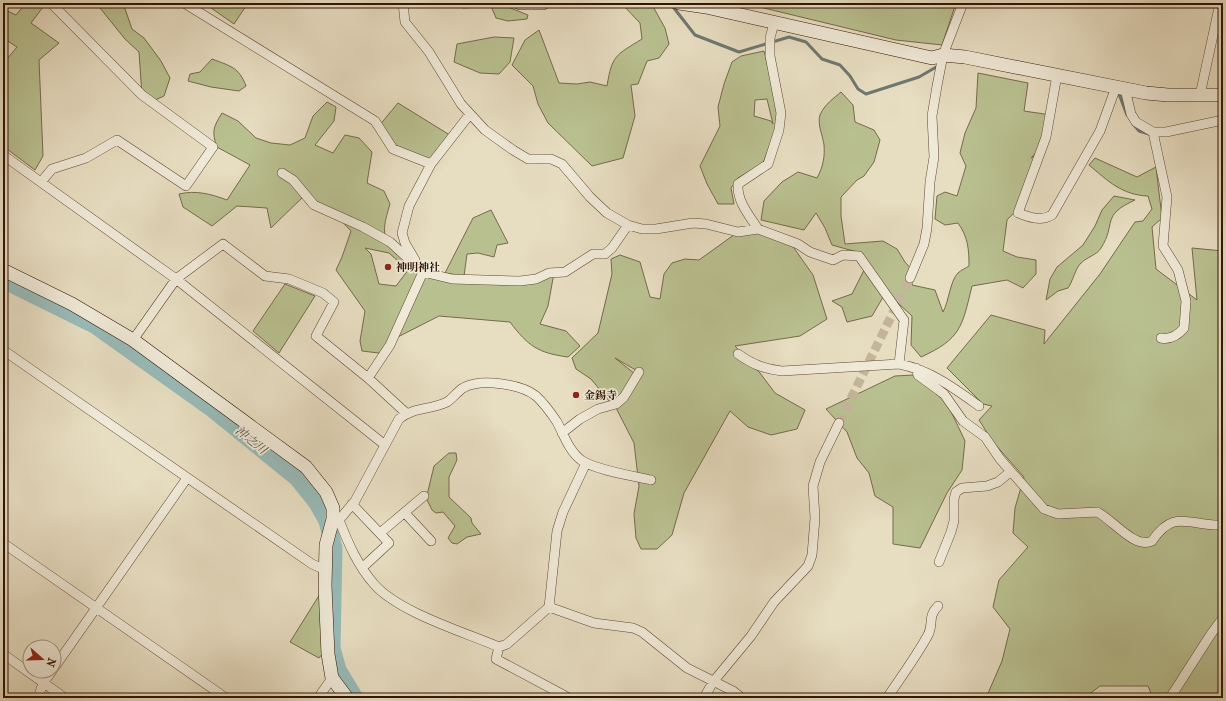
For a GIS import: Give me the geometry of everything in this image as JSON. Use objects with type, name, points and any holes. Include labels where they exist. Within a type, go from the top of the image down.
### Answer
[{"type":"street","points":[[41,182],[52,169],[86,158],[117,140],[186,186],[213,146],[142,95],[52,3]]},
{"type":"street","points":[[184,3],[375,121],[393,149],[431,164]]},
{"type":"street","points":[[403,3],[405,22],[429,52],[461,104],[485,130],[518,153],[528,158],[551,159],[562,164],[590,197],[607,213],[628,225],[642,229],[656,229],[693,223],[706,224],[738,232],[758,229],[798,244],[810,252],[833,260],[843,255],[859,256],[904,320],[899,364]]},
{"type":"street","points":[[520,3],[543,3]]},
{"type":"street","points":[[679,3],[700,5],[932,58],[943,55],[991,61],[1121,88],[1168,95],[1223,95]]},
{"type":"street","points":[[910,278],[924,244],[927,228],[930,182],[934,157],[932,116],[943,55],[963,3]]},
{"type":"street","points":[[1200,95],[1220,3]]},
{"type":"street","points":[[758,229],[742,206],[738,192],[738,184],[768,164],[779,130],[781,113],[770,56],[770,38],[774,23]]},
{"type":"street","points":[[1057,75],[1046,137],[1018,213],[1037,219],[1045,219],[1052,216],[1100,131],[1121,88]]},
{"type":"street","points":[[1121,88],[1131,114],[1136,122],[1153,132],[1166,132],[1223,120]]},
{"type":"street","points":[[420,269],[405,243],[402,233],[412,200],[431,164],[470,114]]},
{"type":"street","points":[[1153,132],[1167,197],[1163,246],[1178,270],[1186,301],[1184,328],[1174,337],[1167,339],[1161,338]]},
{"type":"street","points":[[3,155],[176,279],[385,445]]},
{"type":"street","points":[[282,173],[293,180],[314,205],[363,227],[390,242],[420,269],[452,279],[520,281],[565,272],[593,254],[605,254],[612,248],[628,225]]},
{"type":"street","points":[[133,340],[176,279],[222,244],[265,276],[289,279],[323,293],[334,302],[316,336],[368,378],[406,413]]},
{"type":"street","points":[[368,378],[390,345],[420,269]]},
{"type":"street","points":[[3,270],[78,307],[133,340],[306,467],[326,492],[333,508],[336,520],[351,550],[375,585],[400,605],[499,647],[507,644],[549,607],[557,531],[563,512],[586,463]]},
{"type":"street","points":[[3,350],[312,564],[326,570]]},
{"type":"street","points":[[738,354],[752,364],[768,370],[782,371],[899,364],[916,368],[951,386],[979,406]]},
{"type":"street","points":[[916,368],[918,375],[944,394],[963,421],[985,437],[1010,472],[1044,509],[1058,514],[1097,512],[1128,536],[1144,543],[1152,541],[1162,528],[1174,521],[1223,525]]},
{"type":"street","points":[[562,433],[580,419],[598,409],[616,404],[624,397],[639,372]]},
{"type":"street","points":[[347,698],[332,678],[328,654],[326,545],[336,520],[352,504],[399,419],[406,413],[447,402],[464,388],[487,383],[518,387],[535,395],[547,407],[570,448],[586,463],[651,480]]},
{"type":"street","points":[[704,698],[713,682],[750,636],[774,602],[808,566],[812,555],[815,518],[813,486],[820,462],[839,422]]},
{"type":"street","points":[[940,562],[954,521],[954,499],[956,492],[962,488],[987,486],[998,482],[1010,472]]},
{"type":"street","points":[[62,656],[187,478]]},
{"type":"street","points":[[380,533],[424,496]]},
{"type":"street","points":[[352,504],[389,543],[362,568]]},
{"type":"street","points":[[405,512],[430,541]]},
{"type":"street","points":[[3,543],[226,698]]},
{"type":"street","points":[[887,698],[930,633],[931,617],[938,606]]},
{"type":"street","points":[[549,607],[594,622],[633,628],[642,632],[687,668],[733,691],[742,698]]},
{"type":"street","points":[[1170,698],[1223,618]]},
{"type":"street","points":[[499,647],[496,659],[569,698]]},
{"type":"street","points":[[3,654],[65,698]]},
{"type":"street","points":[[318,698],[332,678]]},
{"type":"street","points":[[38,698],[47,679]]},
{"type":"green space","points":[[26,3],[46,3],[31,23],[59,43],[39,60],[43,156],[35,170],[3,146],[3,64],[17,47],[3,38],[3,9],[16,15]]},
{"type":"green space","points":[[96,3],[123,3],[132,29],[144,38],[161,61],[170,78],[164,96],[155,100],[142,95],[139,52],[125,39]]},
{"type":"green space","points":[[204,3],[248,3],[234,24]]},
{"type":"green space","points":[[455,3],[498,3],[528,15],[527,19],[508,21],[496,18],[491,6],[463,8]]},
{"type":"green space","points":[[621,3],[651,3],[665,28],[669,44],[659,58],[647,61],[638,84],[631,85],[635,116],[623,158],[592,166],[548,123],[538,104],[533,86],[512,65],[525,40],[539,30],[559,83],[577,84],[590,82],[607,86],[613,62],[626,49],[642,39],[640,23]]},
{"type":"green space","points":[[743,3],[956,3],[942,45],[896,40]]},
{"type":"green space","points":[[494,37],[514,38],[510,62],[499,74],[480,73],[454,62],[457,44]]},
{"type":"green space","points":[[764,51],[778,107],[775,132],[763,163],[738,178],[731,188],[734,204],[718,204],[707,184],[700,166],[720,126],[718,107],[732,62],[741,56]],"holes":[[[767,99],[773,124],[771,121],[754,116],[755,100]]]},
{"type":"green space","points":[[212,59],[237,71],[246,86],[239,91],[211,87],[188,81],[190,74],[200,72]]},
{"type":"green space","points":[[978,73],[1028,83],[1024,111],[1051,115],[1043,145],[1031,158],[1040,153],[1021,205],[1007,220],[1003,251],[1017,257],[1036,260],[1036,274],[1023,288],[1007,280],[972,286],[962,322],[958,330],[944,344],[921,357],[911,345],[912,316],[886,292],[872,316],[847,322],[842,307],[832,301],[852,294],[868,262],[857,252],[832,245],[825,228],[816,213],[804,230],[761,220],[764,201],[782,182],[798,172],[817,178],[821,170],[824,154],[824,145],[819,122],[820,115],[832,99],[841,92],[853,105],[855,122],[874,130],[880,140],[874,162],[864,176],[857,180],[841,197],[841,216],[845,244],[883,241],[897,249],[913,271],[912,285],[935,290],[943,312],[955,277],[959,272],[969,266],[969,254],[966,238],[958,223],[945,225],[935,219],[937,196],[945,192],[957,196],[966,166],[960,153],[965,133],[976,108]]},
{"type":"green space","points":[[327,102],[336,107],[334,121],[315,145],[333,153],[345,135],[359,138],[372,152],[367,183],[384,191],[390,204],[385,225],[386,238],[389,244],[410,264],[410,268],[417,263],[431,273],[506,281],[554,273],[548,306],[540,324],[566,331],[580,346],[568,357],[558,355],[541,350],[528,343],[510,322],[439,316],[386,343],[387,354],[362,351],[360,341],[365,311],[336,270],[351,231],[337,216],[306,194],[271,228],[267,208],[237,206],[212,226],[183,207],[179,194],[191,192],[203,193],[227,200],[250,165],[217,147],[214,137],[214,129],[222,113],[238,121],[256,138],[271,143],[290,145],[305,138],[313,116]],"holes":[[[365,248],[389,253],[408,270],[396,286],[379,284],[371,254]]]},
{"type":"green space","points":[[398,103],[453,137],[431,164],[393,149],[378,127]]},
{"type":"green space","points":[[1095,158],[1137,177],[1156,167],[1162,218],[1152,227],[1156,269],[1197,300],[1192,248],[1223,251],[1223,698],[1153,698],[1148,686],[1100,686],[1084,698],[986,698],[1002,661],[1010,629],[993,607],[999,580],[1028,547],[1013,533],[1015,508],[1024,477],[993,442],[979,420],[992,406],[983,404],[947,368],[991,315],[1045,330],[1044,344],[1100,274],[1135,222],[1143,221],[1152,209],[1148,196],[1130,193],[1123,190],[1109,182],[1089,165]]},
{"type":"green space","points":[[1114,196],[1135,200],[1117,211],[1113,216],[1106,239],[1101,248],[1083,261],[1068,288],[1058,291],[1046,300],[1050,279],[1057,267],[1083,245],[1095,226],[1102,210]]},
{"type":"green space","points":[[491,210],[508,243],[497,245],[494,257],[478,253],[467,254],[464,276],[445,273],[473,218]]},
{"type":"green space","points":[[758,229],[789,241],[813,275],[827,319],[800,336],[735,346],[760,373],[775,393],[805,410],[797,429],[771,435],[748,427],[730,411],[684,493],[672,535],[657,549],[641,549],[636,538],[634,514],[639,486],[634,443],[614,404],[620,402],[628,396],[633,388],[639,372],[615,358],[635,374],[624,397],[610,402],[591,379],[576,369],[572,358],[598,333],[612,274],[611,259],[620,255],[640,262],[650,297],[660,299],[664,274],[672,263],[685,259],[699,260],[738,232]]},
{"type":"green space","points":[[285,284],[315,296],[279,353],[253,331]]},
{"type":"green space","points":[[914,375],[947,403],[965,441],[962,470],[947,493],[920,548],[893,544],[893,507],[875,496],[869,473],[857,458],[847,432],[826,409],[895,376]]},
{"type":"green space","points":[[449,453],[456,453],[457,460],[449,477],[449,497],[471,518],[472,523],[481,534],[467,537],[457,544],[452,543],[448,538],[455,526],[443,512],[436,513],[432,510],[427,500],[434,466]]},
{"type":"green space","points":[[325,586],[323,653],[319,658],[290,642]]},
{"type":"waterway","points":[[670,3],[695,35],[739,52],[789,37],[806,42],[822,59],[840,65],[850,76],[858,89],[866,94],[919,77],[938,66]]},
{"type":"waterway","points":[[1115,94],[1119,94],[1127,115]]},
{"type":"waterway","points":[[1134,125],[1139,131],[1149,134]]},
{"type":"waterway","name":"沖之川","points":[[3,280],[96,326],[211,408],[297,478],[317,503],[327,521],[334,548],[332,648],[338,670],[355,698]]},
{"type":"tunnel","points":[[839,423],[910,278]]},
{"type":"place","name":"神明神社","points":[[388,267]]},
{"type":"place","name":"金錫寺","points":[[576,395]]}]
